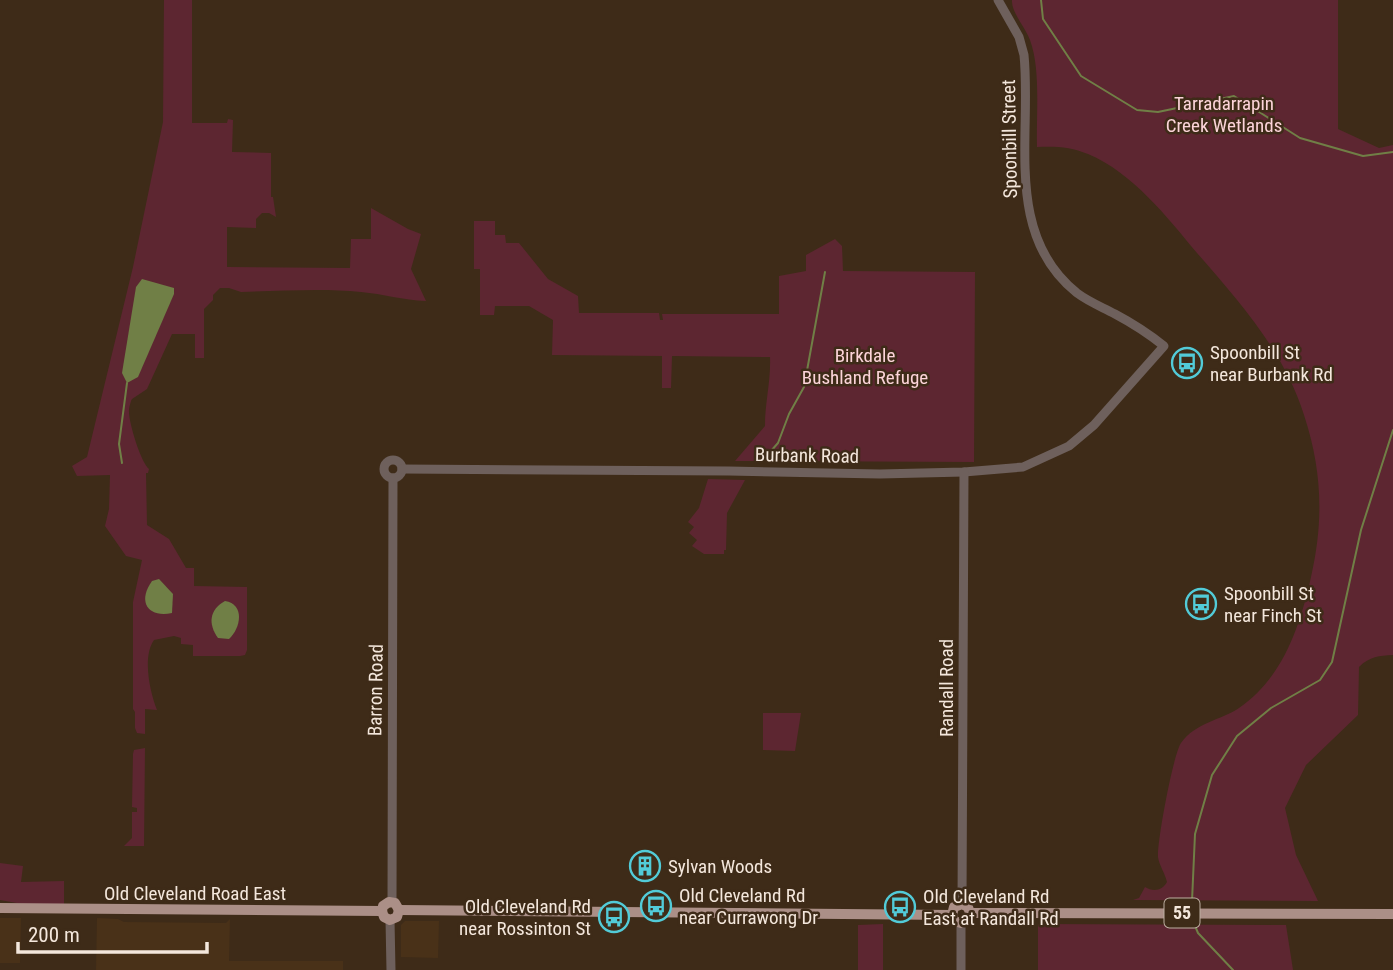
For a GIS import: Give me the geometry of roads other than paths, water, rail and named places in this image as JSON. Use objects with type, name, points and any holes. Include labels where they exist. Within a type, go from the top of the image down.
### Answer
[{"type":"main road","points":[[395,906],[397,917],[390,920],[384,917],[382,911],[385,904],[951,915]]},
{"type":"main road","points":[[961,904],[968,907],[970,913],[968,920],[961,923],[954,921],[951,915],[954,907],[961,904]]},
{"type":"main road","name":"Old Cleveland Road East","points":[[3,909],[382,911]]},
{"type":"main road","name":"55","points":[[970,913],[1393,914]]},
{"type":"street","name":"Spoonbill Street","points":[[998,0],[1019,37],[1024,55],[1026,188],[1030,220],[1039,243],[1054,269],[1077,293],[1128,321],[1164,346]]},
{"type":"street","name":"Burbank Road","points":[[402,469],[880,474],[964,472],[1023,467],[1069,446],[1094,425],[1164,346]]},
{"type":"street","points":[[397,461],[402,469],[398,477],[393,478],[384,472],[387,463],[397,461]]},
{"type":"street","name":"Randall Road","points":[[961,904],[964,472]]},
{"type":"street","name":"Barron Road","points":[[393,478],[395,906]]},
{"type":"street","points":[[390,920],[391,970]]},
{"type":"street","points":[[961,923],[961,970]]},
{"type":"waterway","points":[[1041,0],[1043,19],[1081,76],[1137,110],[1158,112],[1234,96],[1300,138],[1363,156],[1393,152]]},
{"type":"waterway","points":[[764,459],[778,443],[789,414],[804,387],[825,272]]},
{"type":"waterway","points":[[122,463],[119,444],[127,383]]},
{"type":"waterway","points":[[1192,901],[1195,834],[1212,775],[1237,736],[1271,708],[1320,680],[1332,662],[1361,530],[1393,430]]},
{"type":"waterway","points":[[1193,921],[1198,933],[1233,970]]},
{"type":"place","name":"Spoonbill St near Burbank Rd","points":[[1187,363]]},
{"type":"place","name":"Spoonbill St near Finch St","points":[[1201,604]]},
{"type":"place","name":"Sylvan Woods","points":[[645,866]]},
{"type":"place","name":"Old Cleveland Rd near Currawong Dr","points":[[656,906]]},
{"type":"place","name":"Old Cleveland Rd East at Randall Rd","points":[[900,907]]},
{"type":"place","name":"Old Cleveland Rd near Rossinton St","points":[[614,917]]},
{"type":"park label","name":"Tarradarrapin Creek Wetlands","points":[[1224,114]]},
{"type":"park label","name":"Birkdale Bushland Refuge","points":[[865,366]]}]
